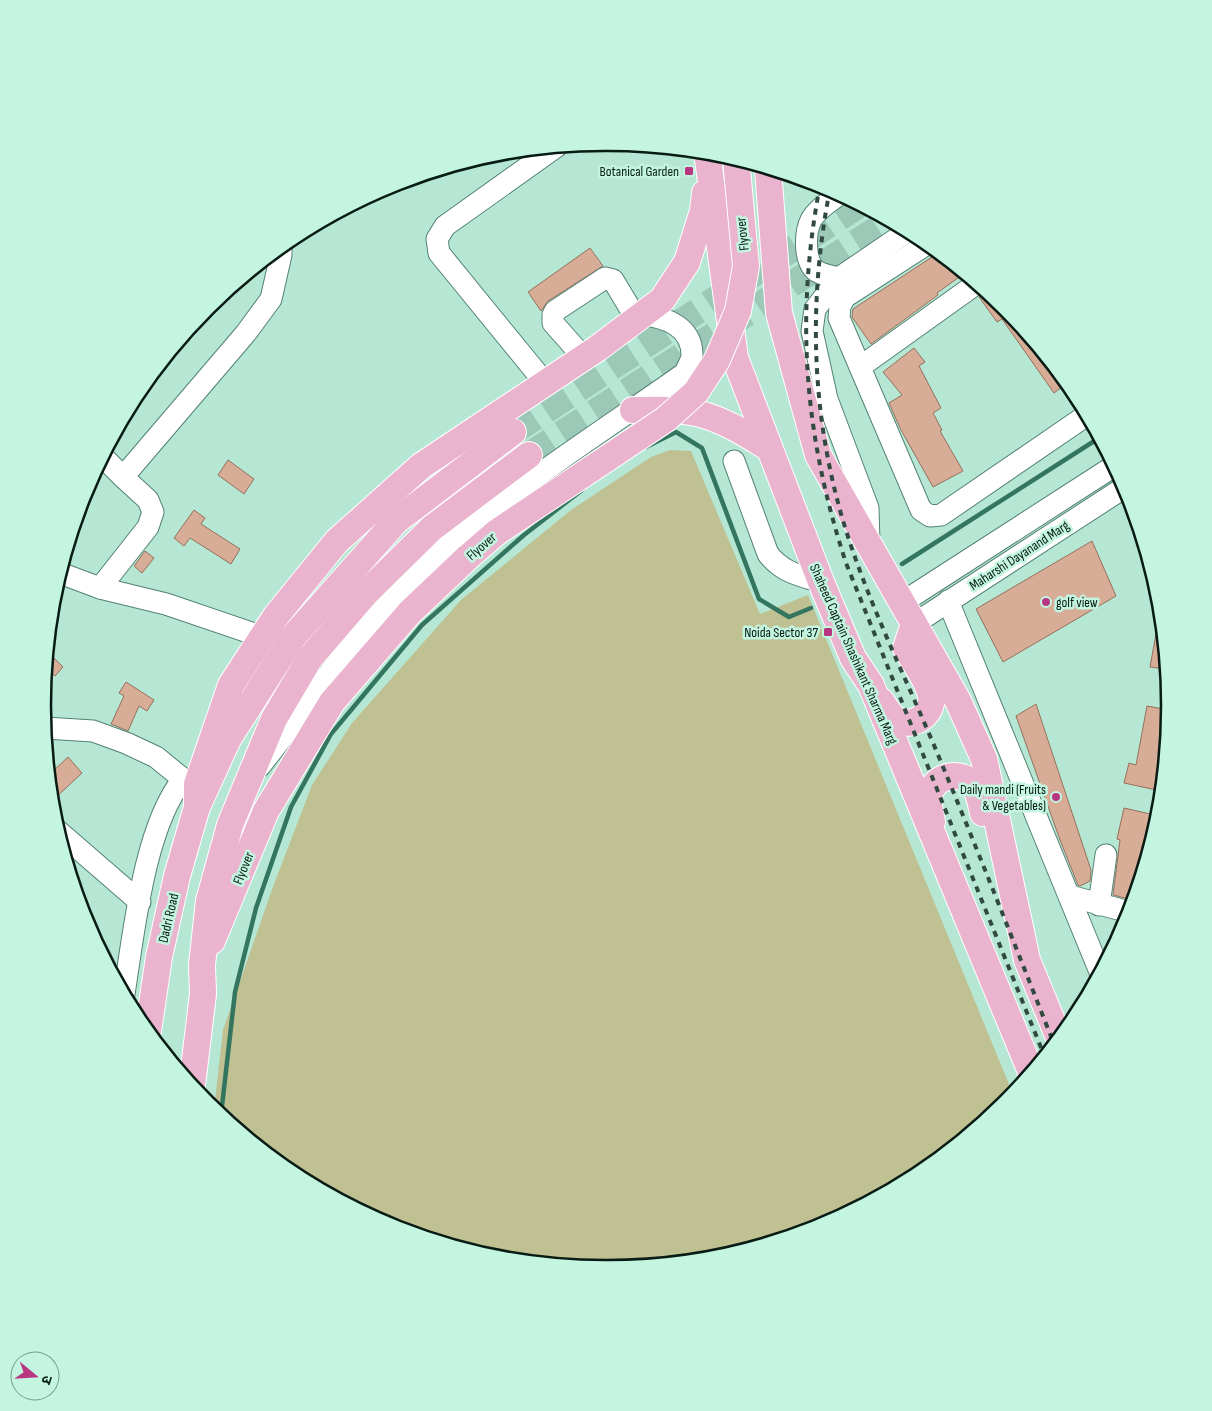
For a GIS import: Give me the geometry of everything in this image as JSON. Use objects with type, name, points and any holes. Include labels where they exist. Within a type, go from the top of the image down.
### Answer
[{"type":"main road","points":[[192,790],[231,684],[276,616],[343,535],[421,466],[584,358],[662,300],[687,262],[702,211],[708,160]]},
{"type":"main road","name":"Shaheed Captain Shashikant Sharma Marg","points":[[708,160],[731,342],[740,374],[821,582],[853,658],[871,685],[1028,1065]]},
{"type":"main road","name":"Flyover","points":[[202,965],[266,811],[332,702],[369,656],[410,612],[497,532],[666,419],[696,392],[717,360],[738,311],[746,266],[737,167]]},
{"type":"main road","points":[[768,175],[779,313],[818,455],[958,701],[984,759],[1027,960]]},
{"type":"main road","points":[[633,410],[681,411],[706,416],[739,430],[769,448]]},
{"type":"main road","points":[[192,790],[228,739],[293,637],[396,521],[513,432]]},
{"type":"main road","points":[[193,1075],[203,994],[202,965],[208,900],[230,825],[274,719],[310,658],[366,593],[432,528],[529,455]]},
{"type":"main road","points":[[871,685],[891,716],[897,720],[911,723],[918,720],[928,710],[931,703],[929,689],[906,648],[908,613]]},
{"type":"main road","points":[[938,849],[928,802],[930,793],[940,780],[947,776],[964,778],[976,788],[979,796],[993,856],[1027,960],[1056,1030]]},
{"type":"main road","name":"Dadri Road","points":[[150,1020],[159,957],[178,876],[192,790]]},
{"type":"street","points":[[545,383],[439,253],[437,239],[445,226],[546,154]]},
{"type":"street","points":[[833,200],[819,210],[808,231],[808,254],[814,268],[824,275],[839,278]]},
{"type":"street","points":[[869,543],[868,508],[827,399],[812,331],[815,309],[839,278],[901,236]]},
{"type":"street","points":[[920,248],[845,297],[840,306],[839,318],[921,510],[930,516],[941,515],[1081,419]]},
{"type":"street","points":[[123,477],[246,333],[270,299],[281,256]]},
{"type":"street","points":[[249,779],[288,730],[348,648],[406,583],[472,524],[685,373],[692,356],[687,336],[673,321],[659,316],[640,317],[613,280],[605,278],[555,311],[553,316],[553,323],[584,358]]},
{"type":"street","points":[[860,367],[971,287]]},
{"type":"street","points":[[100,588],[148,527],[153,512],[148,500],[107,461]]},
{"type":"street","points":[[734,461],[768,554],[778,566],[791,573],[821,582]]},
{"type":"street","name":"Maharshi Dayanand Marg","points":[[908,613],[1109,470]]},
{"type":"street","name":"Maharshi Dayanand Marg","points":[[908,613],[948,601],[1118,491]]},
{"type":"street","points":[[67,576],[100,588],[166,604],[263,637]]},
{"type":"street","points":[[948,601],[1097,964]]},
{"type":"street","points":[[52,728],[93,731],[126,743],[156,757],[192,790]]},
{"type":"street","points":[[126,983],[140,902],[158,824],[172,794],[192,790]]},
{"type":"street","points":[[68,840],[140,902]]},
{"type":"street","points":[[1098,905],[1106,855]]},
{"type":"street","points":[[1070,896],[1122,910]]},
{"type":"green space","points":[[670,450],[691,451],[760,614],[808,595],[1010,1086],[972,1123],[914,1167],[851,1203],[784,1231],[714,1250],[642,1259],[570,1259],[498,1250],[428,1231],[394,1218],[329,1186],[268,1146],[215,1099],[223,1030],[274,884],[312,785],[352,723],[461,600],[571,510],[651,457]]},
{"type":"building","points":[[590,248],[603,266],[548,301],[541,311],[528,292]]},
{"type":"building","points":[[932,257],[959,277],[937,293],[938,295],[871,344],[852,317],[853,309]]},
{"type":"building","points":[[980,296],[998,313],[1023,340],[1060,388],[1054,393],[1002,319],[997,322],[979,297]]},
{"type":"building","points":[[914,348],[925,362],[919,366],[941,408],[933,413],[942,430],[940,431],[963,471],[933,487],[901,430],[889,403],[902,395],[883,372]]},
{"type":"building","points":[[228,460],[254,479],[244,494],[218,475]]},
{"type":"building","points":[[194,510],[205,518],[201,524],[240,549],[231,564],[190,538],[184,546],[174,538]]},
{"type":"building","name":"golf view","points":[[1092,541],[1116,596],[1003,662],[976,609]]},
{"type":"building","points":[[145,551],[154,558],[142,573],[134,566]]},
{"type":"building","points":[[1156,634],[1160,668],[1150,667]]},
{"type":"building","points":[[53,657],[63,667],[55,676],[52,673]]},
{"type":"building","points":[[126,682],[154,700],[147,711],[139,706],[128,731],[111,724],[124,696],[119,693]]},
{"type":"building","name":"Daily mandi (Fruits & Vegetables)","points":[[1036,704],[1091,870],[1090,881],[1080,886],[1060,840],[1016,716]]},
{"type":"building","points":[[1147,706],[1161,709],[1160,742],[1154,790],[1124,783],[1129,763],[1136,765]]},
{"type":"building","points":[[68,757],[82,773],[59,795],[55,769]]},
{"type":"building","points":[[1124,808],[1150,814],[1142,849],[1126,898],[1113,895],[1120,840],[1117,839]]},
{"type":"waterway","points":[[646,447],[676,432],[702,448],[759,599],[789,617],[811,608]]},
{"type":"waterway","points":[[902,564],[1094,441]]},
{"type":"waterway","points":[[222,1106],[235,992],[256,908],[291,807],[331,734],[422,625],[524,535],[582,490]]},
{"type":"tunnel","points":[[513,432],[853,209]]},
{"type":"tunnel","points":[[529,455],[883,225]]},
{"type":"railway","points":[[819,193],[812,234],[806,329],[808,376],[813,422],[832,515],[846,563],[1041,1049]]},
{"type":"railway","points":[[829,198],[818,273],[816,357],[819,399],[833,483],[844,524],[865,585],[956,797],[1051,1036]]},
{"type":"place","name":"Botanical Garden","points":[[689,171]]},
{"type":"place","name":"golf view","points":[[1046,602]]},
{"type":"place","name":"Noida Sector 37","points":[[828,632]]},
{"type":"place","name":"Daily mandi (Fruits & Vegetables)","points":[[1056,797]]}]
